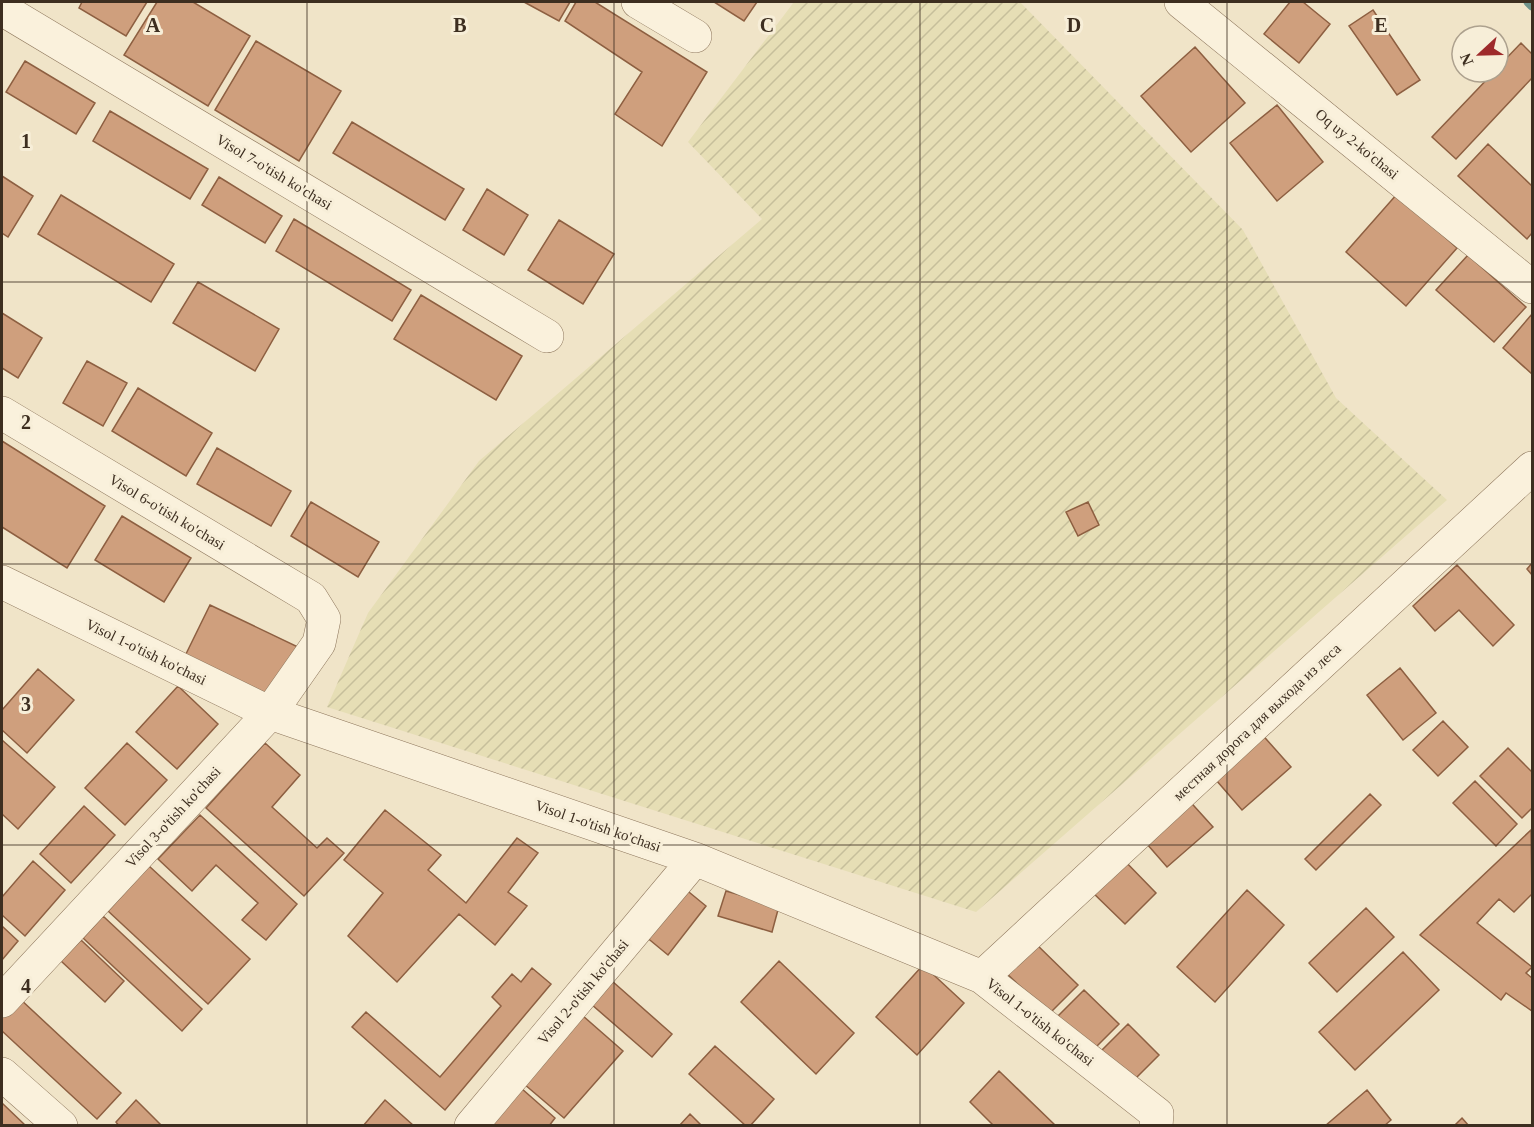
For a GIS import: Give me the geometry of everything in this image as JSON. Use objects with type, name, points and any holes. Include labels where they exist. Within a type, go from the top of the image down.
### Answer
[{"type":"street","points":[[638,2],[695,36]]},
{"type":"street","name":"Oq uy 2-ko'chasi","points":[[1181,2],[1533,287]]},
{"type":"street","name":"Visol 7-o'tish ko'chasi","points":[[2,9],[547,336]]},
{"type":"street","name":"Visol 6-o'tish ko'chasi","points":[[2,412],[311,598],[324,620]]},
{"type":"street","name":"местная дорога для выхода из леса","points":[[982,977],[1533,468]]},
{"type":"street","name":"Visol 1-o'tish ko'chasi","points":[[2,582],[270,712],[695,860],[982,977],[1157,1113],[1156,1125]]},
{"type":"street","name":"Visol 3-o'tish ko'chasi","points":[[2,1001],[270,712],[319,643],[324,620]]},
{"type":"street","name":"Visol 2-o'tish ko'chasi","points":[[471,1125],[695,860]]},
{"type":"street","points":[[2,1074],[61,1125]]},
{"type":"shaded area","points":[[794,2],[1020,2],[1243,230],[1336,398],[1447,500],[976,912],[327,707],[368,613],[479,461],[762,219],[688,142]]},
{"type":"building","points":[[82,2],[147,2],[126,36],[79,8]]},
{"type":"building","points":[[157,2],[193,2],[250,36],[208,106],[124,55]]},
{"type":"building","points":[[524,2],[570,2],[559,21]]},
{"type":"building","points":[[576,2],[595,2],[707,72],[662,146],[615,114],[642,72],[565,21]]},
{"type":"building","points":[[714,2],[757,2],[744,21]]},
{"type":"building","points":[[1290,2],[1303,2],[1330,24],[1299,63],[1264,34]]},
{"type":"building","points":[[1373,10],[1420,80],[1397,95],[1349,26]]},
{"type":"building","points":[[256,41],[341,91],[299,161],[215,110]]},
{"type":"building","points":[[1521,43],[1532,54],[1532,78],[1456,159],[1432,137],[1483,84],[1510,84],[1510,54]]},
{"type":"building","points":[[1195,47],[1245,103],[1191,152],[1141,96]]},
{"type":"building","points":[[25,61],[95,103],[76,134],[6,92]]},
{"type":"building","points":[[1277,105],[1323,162],[1277,201],[1230,143]]},
{"type":"building","points":[[110,111],[208,169],[190,199],[93,141]]},
{"type":"building","points":[[352,122],[464,189],[445,220],[333,153]]},
{"type":"building","points":[[1488,144],[1532,186],[1532,233],[1527,239],[1458,176]]},
{"type":"building","points":[[2,176],[33,196],[8,237],[2,233]]},
{"type":"building","points":[[219,177],[282,216],[265,243],[202,205]]},
{"type":"building","points":[[487,189],[528,215],[504,255],[463,230]]},
{"type":"building","points":[[1397,194],[1457,248],[1406,306],[1346,252]]},
{"type":"building","points":[[61,195],[174,264],[151,302],[38,234]]},
{"type":"building","points":[[294,219],[411,290],[392,321],[276,251]]},
{"type":"building","points":[[559,220],[614,254],[583,304],[528,270]]},
{"type":"building","points":[[1468,255],[1526,307],[1494,342],[1436,290]]},
{"type":"building","points":[[198,282],[279,329],[255,371],[173,323]]},
{"type":"building","points":[[421,295],[522,356],[496,400],[394,339]]},
{"type":"building","points":[[2,313],[42,338],[18,378],[2,368]]},
{"type":"building","points":[[1532,314],[1532,374],[1503,348]]},
{"type":"building","points":[[87,361],[127,383],[103,426],[63,403]]},
{"type":"building","points":[[138,388],[212,433],[186,476],[112,431]]},
{"type":"building","points":[[2,441],[105,506],[67,568],[2,527]]},
{"type":"building","points":[[217,448],[291,491],[271,526],[197,484]]},
{"type":"building","points":[[311,502],[379,542],[358,577],[291,536]]},
{"type":"building","points":[[1088,502],[1099,525],[1078,536],[1066,512]]},
{"type":"building","points":[[122,516],[191,558],[164,602],[95,560]]},
{"type":"building","points":[[1532,563],[1532,575],[1527,569]]},
{"type":"building","points":[[1457,565],[1514,625],[1493,646],[1459,610],[1435,631],[1413,606]]},
{"type":"building","points":[[210,605],[298,647],[266,696],[183,660]]},
{"type":"building","points":[[1400,668],[1436,713],[1403,740],[1367,695]]},
{"type":"building","points":[[38,669],[74,700],[27,753],[2,730],[2,710]]},
{"type":"building","points":[[178,686],[218,724],[177,769],[136,732]]},
{"type":"building","points":[[1443,721],[1468,747],[1438,776],[1413,750]]},
{"type":"building","points":[[1258,730],[1291,767],[1242,810],[1210,773]]},
{"type":"building","points":[[2,740],[55,787],[18,829],[2,814]]},
{"type":"building","points":[[127,743],[167,780],[125,825],[85,788]]},
{"type":"building","points":[[265,743],[300,775],[272,807],[317,848],[327,838],[344,853],[304,896],[206,808]]},
{"type":"building","points":[[1508,748],[1532,772],[1532,808],[1522,818],[1480,776]]},
{"type":"building","points":[[1475,781],[1517,824],[1496,846],[1453,803]]},
{"type":"building","points":[[1370,794],[1381,805],[1316,870],[1305,859]]},
{"type":"building","points":[[1185,796],[1213,827],[1167,867],[1140,836]]},
{"type":"building","points":[[84,806],[115,835],[71,883],[40,854]]},
{"type":"building","points":[[385,810],[441,855],[428,870],[466,903],[517,838],[538,853],[508,892],[527,906],[495,945],[459,914],[397,982],[348,936],[383,893],[344,860]]},
{"type":"building","points":[[200,815],[297,904],[266,940],[242,920],[258,903],[216,865],[192,891],[158,859]]},
{"type":"building","points":[[1531,830],[1532,894],[1514,912],[1499,899],[1477,923],[1532,967],[1526,973],[1532,978],[1532,1011],[1506,993],[1501,1000],[1420,935]]},
{"type":"building","points":[[1120,856],[1156,893],[1125,924],[1088,888]]},
{"type":"building","points":[[33,861],[65,890],[25,936],[2,915],[2,897]]},
{"type":"building","points":[[149,866],[250,959],[208,1004],[108,911]]},
{"type":"building","points":[[684,888],[706,906],[668,955],[645,936]]},
{"type":"building","points":[[1247,890],[1284,925],[1215,1002],[1177,967]]},
{"type":"building","points":[[726,891],[779,906],[772,932],[718,916]]},
{"type":"building","points":[[1366,908],[1394,937],[1337,992],[1309,963]]},
{"type":"building","points":[[103,916],[202,1009],[182,1031],[83,938]]},
{"type":"building","points":[[2,926],[18,941],[2,960]]},
{"type":"building","points":[[81,940],[124,981],[105,1002],[61,961]]},
{"type":"building","points":[[1032,940],[1078,985],[1049,1014],[1003,970]]},
{"type":"building","points":[[1403,952],[1439,990],[1355,1070],[1319,1032]]},
{"type":"building","points":[[779,961],[854,1033],[816,1074],[741,1002]]},
{"type":"building","points":[[923,965],[964,1003],[917,1055],[876,1017]]},
{"type":"building","points":[[532,968],[551,984],[445,1110],[352,1027],[366,1012],[440,1077],[501,1006],[492,997],[512,974],[521,982]]},
{"type":"building","points":[[612,981],[672,1034],[652,1057],[591,1004]]},
{"type":"building","points":[[1084,990],[1119,1024],[1093,1050],[1058,1016]]},
{"type":"building","points":[[19,998],[121,1093],[97,1119],[2,1031],[2,1017]]},
{"type":"building","points":[[583,1016],[623,1051],[564,1118],[524,1084]]},
{"type":"building","points":[[1128,1024],[1159,1055],[1130,1084],[1099,1053]]},
{"type":"building","points":[[715,1046],[774,1099],[750,1126],[746,1126],[689,1074]]},
{"type":"building","points":[[999,1071],[1056,1126],[994,1126],[970,1102]]},
{"type":"building","points":[[521,1088],[555,1118],[549,1126],[488,1126]]},
{"type":"building","points":[[1367,1090],[1391,1120],[1384,1126],[1325,1126]]},
{"type":"building","points":[[136,1100],[162,1126],[119,1126],[116,1122]]},
{"type":"building","points":[[385,1100],[414,1126],[363,1126]]},
{"type":"building","points":[[2,1103],[26,1126],[2,1126]]},
{"type":"building","points":[[690,1114],[702,1126],[679,1126]]},
{"type":"building","points":[[1462,1118],[1469,1126],[1454,1126]]},
{"type":"waterway","points":[[1528,2],[1532,6]]}]
